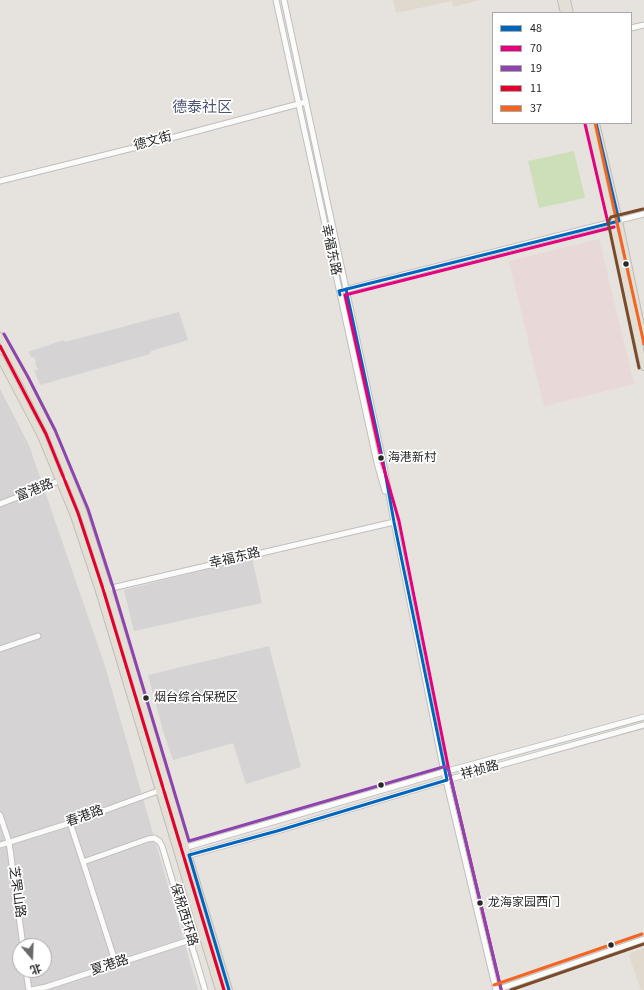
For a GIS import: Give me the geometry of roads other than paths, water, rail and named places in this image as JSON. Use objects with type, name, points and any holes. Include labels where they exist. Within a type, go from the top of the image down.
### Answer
[{"type":"main road","points":[[561,0],[564,12]]},
{"type":"main road","points":[[567,0],[570,12]]},
{"type":"main road","points":[[590,124],[616,222],[644,340]]},
{"type":"main road","points":[[596,124],[644,368]]},
{"type":"main road","points":[[0,336],[51,432],[83,511],[169,787],[229,990]]},
{"type":"main road","points":[[0,358],[41,436],[74,516],[100,591],[219,990]]},
{"type":"street","name":"幸福东路","points":[[276,0],[377,462],[394,522]]},
{"type":"street","name":"幸福东路","points":[[284,0],[383,461],[444,772],[496,990]]},
{"type":"street","points":[[632,28],[644,25]]},
{"type":"street","name":"德文街","points":[[0,181],[141,146],[306,102]]},
{"type":"street","points":[[339,291],[644,214]]},
{"type":"street","name":"富港路","points":[[0,504],[60,481],[69,476]]},
{"type":"street","name":"幸福东路","points":[[100,591],[394,522]]},
{"type":"street","points":[[0,649],[38,636]]},
{"type":"street","name":"祥祯路","points":[[177,850],[444,772],[644,717]]},
{"type":"street","name":"祥祯路","points":[[179,858],[277,831],[447,780],[644,726]]},
{"type":"street","name":"春港路","points":[[0,845],[169,787]]},
{"type":"street","name":"芝罘山路","points":[[0,815],[9,842],[22,938]]},
{"type":"street","points":[[70,822],[116,964]]},
{"type":"street","name":"保税西环路","points":[[83,862],[148,839],[154,838],[159,841],[162,846],[205,990]]},
{"type":"street","points":[[496,990],[644,939]]},
{"type":"street","name":"夏港路","points":[[30,990],[46,987],[190,940]]},
{"type":"street","points":[[28,978],[30,990]]},
{"type":"place","name":"海港新村","points":[[381,458]]},
{"type":"place","name":"烟台综合保税区","points":[[146,698]]},
{"type":"place","name":"龙海家园西门","points":[[480,903]]},
{"type":"district","name":"德泰社区","points":[[202,109]]}]
